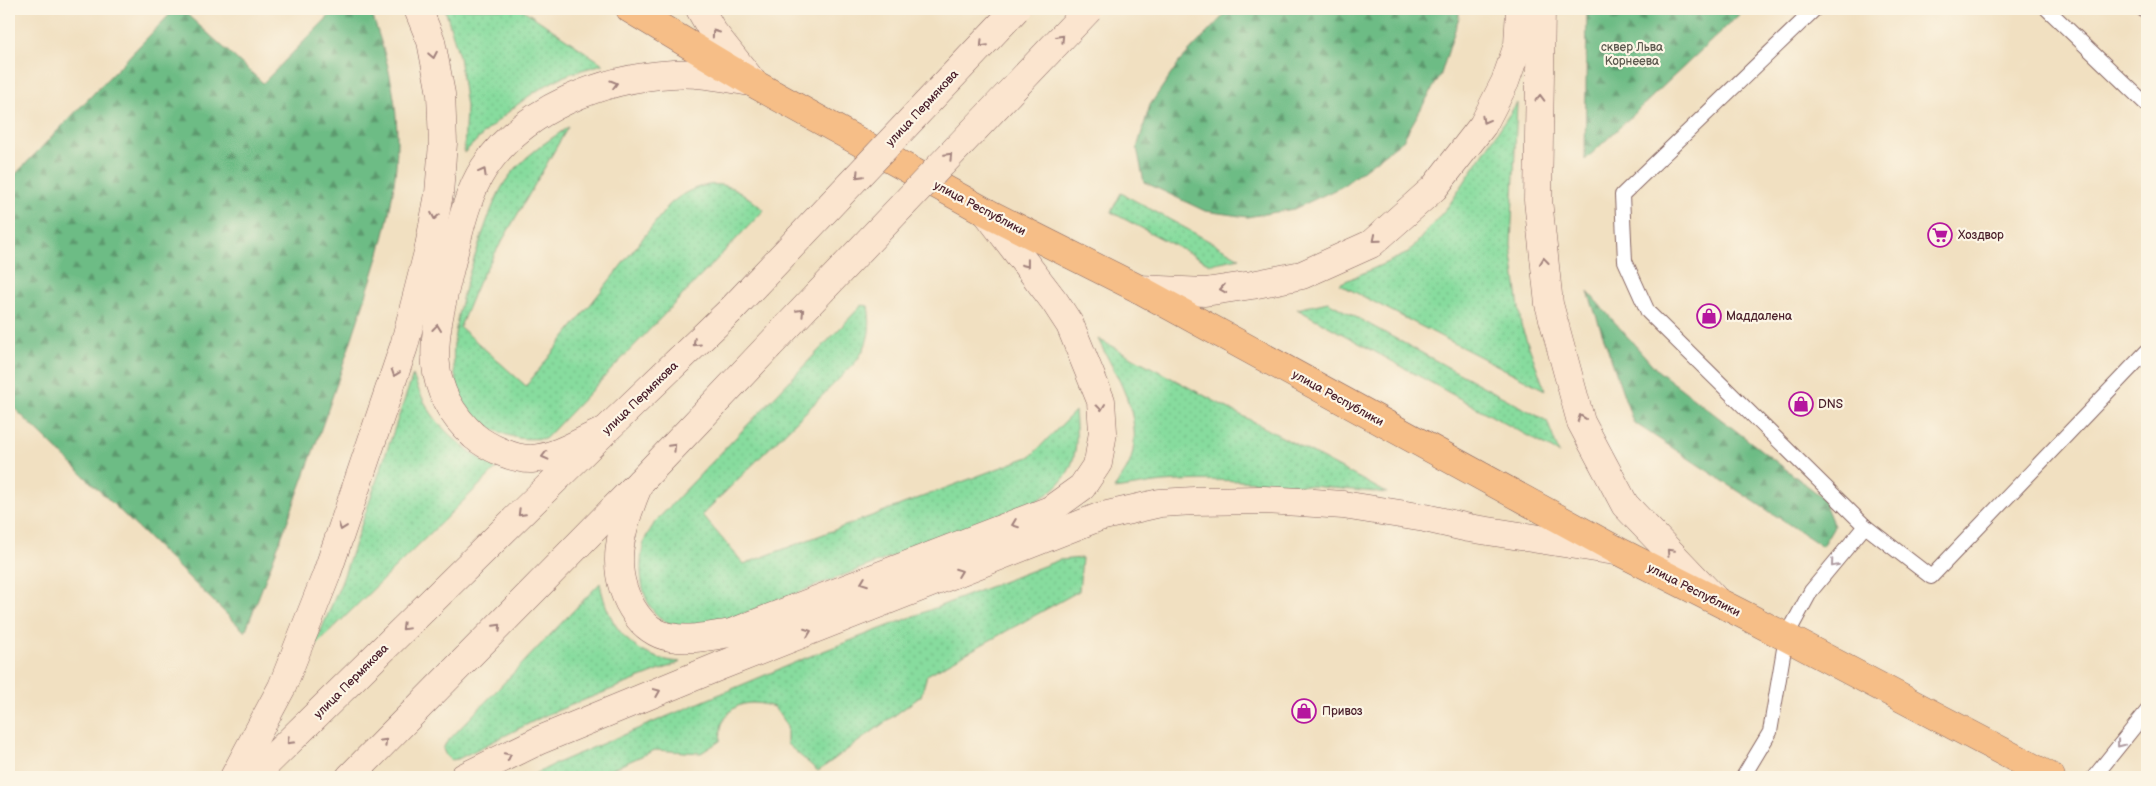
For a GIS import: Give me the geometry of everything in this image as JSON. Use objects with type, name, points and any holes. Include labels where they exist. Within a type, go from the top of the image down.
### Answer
[{"type":"main road","points":[[234,777],[282,687],[326,576],[404,346],[428,252],[439,194],[443,143],[441,94],[431,41],[418,9]]},
{"type":"main road","name":"улица Республики","points":[[630,9],[753,83],[986,212],[1139,289],[1620,552],[2051,777]]},
{"type":"main road","points":[[700,9],[713,32],[753,83]]},
{"type":"main road","name":"улица Пермякова","points":[[253,777],[606,430],[732,309],[1016,9]]},
{"type":"main road","points":[[350,777],[640,482],[1090,9]]},
{"type":"main road","points":[[1139,289],[1205,292],[1252,285],[1302,275],[1371,244],[1434,188],[1483,125],[1505,82],[1518,45],[1520,9]]},
{"type":"main road","points":[[1541,9],[1539,209],[1548,304],[1581,422],[1625,505],[1715,600]]},
{"type":"main road","points":[[606,430],[550,455],[531,459],[500,452],[480,441],[460,423],[446,402],[438,378],[434,353],[438,321],[463,215],[483,169],[512,135],[546,111],[582,93],[622,81],[674,73],[753,83]]},
{"type":"main road","points":[[640,482],[629,508],[620,542],[619,571],[626,600],[644,625],[668,637],[698,639],[731,633],[1050,510],[1082,487],[1098,463],[1103,432],[1101,401],[1070,325],[1055,302],[986,212]]},
{"type":"main road","points":[[464,777],[540,740],[1099,517],[1160,503],[1263,500],[1343,505],[1425,518],[1469,528],[1620,552]]},
{"type":"lane","points":[[1815,9],[1622,195],[1625,261],[1648,312],[1865,526],[1931,577],[2147,351]]},
{"type":"lane","points":[[2047,9],[2147,105]]},
{"type":"lane","points":[[2143,9],[2147,13]]},
{"type":"lane","points":[[1743,777],[1770,732],[1786,637],[1811,591],[1865,526]]},
{"type":"lane","points":[[2094,777],[2147,711]]},
{"type":"green space","points":[[175,9],[181,9],[263,83],[336,9],[370,9],[386,58],[395,106],[396,166],[384,237],[316,443],[245,632],[9,403],[9,181]]},
{"type":"green space","points":[[445,9],[522,9],[603,64],[567,75],[535,92],[498,121],[464,153],[466,107],[459,56]]},
{"type":"green space","points":[[1230,9],[1459,9],[1459,17],[1441,74],[1403,140],[1341,187],[1294,209],[1247,217],[1205,211],[1144,182],[1137,148],[1150,105],[1180,61]]},
{"type":"green space","name":"сквер Льва Корнеева","points":[[1587,9],[1745,9],[1585,160]]},
{"type":"green space","points":[[1517,103],[1511,245],[1521,325],[1545,390],[1339,284],[1408,253],[1449,205]]},
{"type":"green space","points":[[568,127],[479,281],[460,327],[526,386],[669,205],[676,199],[700,187],[708,185],[726,186],[735,189],[764,210],[545,439],[518,438],[486,425],[468,408],[457,386],[454,361],[455,334],[467,281],[488,218],[500,190],[511,173],[526,158]]},
{"type":"green space","points":[[1121,193],[1240,258],[1210,264],[1111,212]]},
{"type":"green space","points":[[1588,292],[1657,370],[1822,497],[1834,526],[1822,546],[1633,422]]},
{"type":"green space","points":[[1328,302],[1547,421],[1559,453],[1297,309]]},
{"type":"green space","points":[[862,305],[868,306],[870,322],[864,349],[855,363],[702,515],[744,564],[1031,456],[1075,411],[1075,453],[1066,475],[1059,484],[1035,502],[721,622],[686,627],[674,625],[663,620],[654,612],[648,602],[641,578],[644,542],[655,522]]},
{"type":"green space","points":[[1098,339],[1387,493],[1219,480],[1163,482],[1114,489],[1126,471],[1131,459],[1134,427],[1126,396]]},
{"type":"green space","points":[[413,375],[419,392],[435,419],[468,450],[496,469],[314,647],[342,581]]},
{"type":"green space","points":[[1082,558],[1079,591],[927,675],[921,696],[818,771],[787,744],[787,726],[774,707],[752,703],[733,709],[722,724],[720,741],[701,753],[655,750],[594,777],[529,777],[559,762],[808,657],[1059,560]]},
{"type":"green space","points":[[600,583],[609,614],[626,638],[637,648],[650,655],[664,660],[681,662],[546,715],[458,759],[451,760],[446,756],[443,749],[446,743]]},
{"type":"place","name":"Хоздвор","points":[[1940,235]]},
{"type":"place","name":"Маддалена","points":[[1709,316]]},
{"type":"place","name":"DNS","points":[[1801,404]]},
{"type":"place","name":"Привоз","points":[[1304,711]]}]
